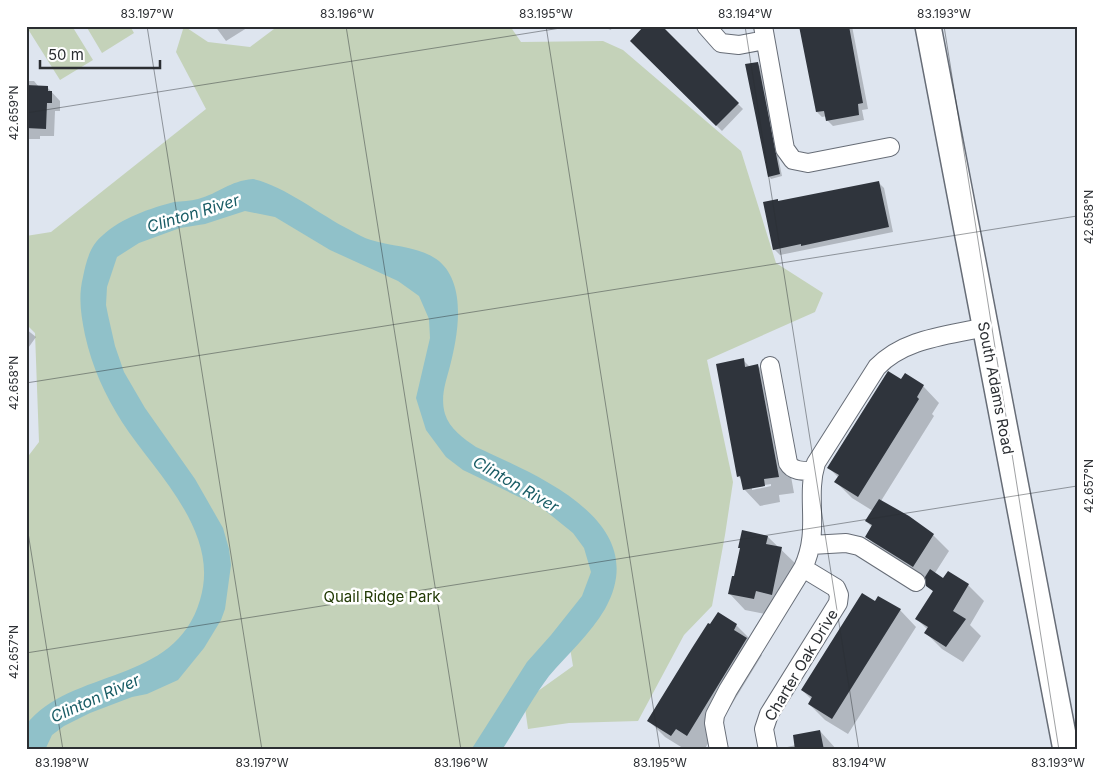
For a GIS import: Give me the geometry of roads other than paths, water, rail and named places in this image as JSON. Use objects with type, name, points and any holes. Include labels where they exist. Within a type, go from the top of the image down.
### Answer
[{"type":"main road","name":"South Adams Road","points":[[928,26],[1066,750]]},
{"type":"street","points":[[706,26],[721,43],[739,45],[764,33],[785,149],[793,160],[808,163],[890,147]]},
{"type":"street","points":[[719,750],[714,724],[715,715],[728,690],[809,556],[812,545],[814,471],[816,463],[877,368],[886,358],[904,347],[985,327]]},
{"type":"street","points":[[770,366],[788,463],[796,470],[814,471]]},
{"type":"street","points":[[812,545],[846,542],[859,546],[916,582]]},
{"type":"street","name":"Charter Oak Drive","points":[[768,750],[764,730],[769,714],[838,603],[839,596],[836,588],[803,568]]},
{"type":"water","name":"Clinton River","points":[[253,179],[290,194],[363,237],[423,252],[439,261],[448,271],[454,283],[458,311],[456,340],[443,395],[445,414],[450,424],[462,437],[476,447],[556,487],[581,506],[602,526],[614,550],[616,578],[605,609],[586,635],[549,676],[502,750],[471,750],[527,662],[582,596],[591,572],[584,548],[573,533],[542,508],[463,470],[446,457],[426,430],[416,398],[430,338],[429,319],[419,296],[398,281],[330,250],[275,217],[245,211],[205,224],[180,228],[139,243],[117,257],[107,287],[106,305],[115,346],[124,372],[145,408],[195,479],[223,528],[231,565],[225,609],[221,620],[204,648],[178,680],[147,694],[132,697],[90,713],[64,726],[52,735],[45,750],[26,750],[26,725],[45,707],[69,693],[146,662],[169,648],[187,628],[200,600],[204,575],[201,551],[194,528],[182,505],[122,422],[110,402],[95,369],[85,335],[81,306],[81,284],[89,254],[99,239],[110,229],[137,214],[174,202],[198,199],[237,182]]},
{"type":"park label","name":"Quail Ridge Park","points":[[382,596]]}]
